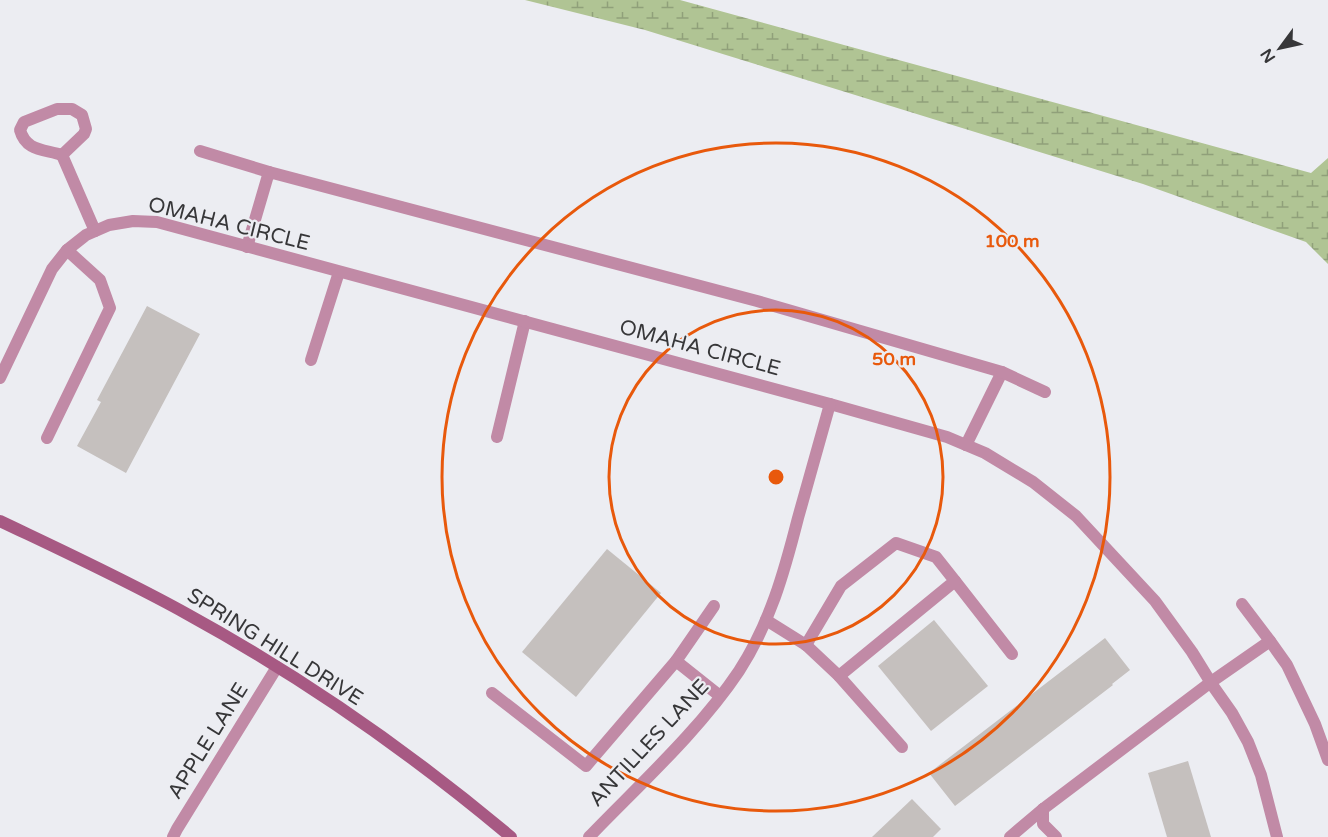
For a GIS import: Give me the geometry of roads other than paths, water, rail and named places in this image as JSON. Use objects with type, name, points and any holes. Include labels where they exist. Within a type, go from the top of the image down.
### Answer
[{"type":"main road","name":"SPRING HILL DRIVE","points":[[0,521],[187,614],[277,667],[384,738],[511,837]]},
{"type":"street","points":[[57,109],[72,109],[82,115],[86,129],[84,134],[62,155],[29,147],[20,130],[24,122],[57,109]]},
{"type":"street","points":[[200,151],[269,172],[757,301],[1002,372],[1045,392]]},
{"type":"street","points":[[62,155],[95,231]]},
{"type":"street","points":[[247,247],[269,172]]},
{"type":"street","name":"OMAHA CIRCLE","points":[[1,372],[52,269],[67,250],[86,235],[109,225],[133,221],[157,222],[947,436],[985,453],[1033,482],[1076,516],[1155,602],[1232,712],[1248,742],[1262,775],[1276,837]]},
{"type":"street","points":[[47,438],[110,308],[100,280],[67,250]]},
{"type":"street","points":[[311,360],[339,272]]},
{"type":"street","points":[[497,437],[525,321]]},
{"type":"street","points":[[966,445],[1002,372]]},
{"type":"street","name":"ANTILLES LANE","points":[[589,837],[687,736],[739,670],[765,620],[781,582],[830,404]]},
{"type":"street","points":[[806,645],[841,586],[896,543],[936,557],[1012,654]]},
{"type":"street","points":[[839,676],[954,581]]},
{"type":"street","points":[[1242,604],[1287,665],[1315,724],[1328,760]]},
{"type":"street","points":[[492,693],[586,766],[676,661],[714,606]]},
{"type":"street","points":[[765,620],[806,645],[839,676],[902,747]]},
{"type":"street","points":[[1010,837],[1043,809],[1211,682],[1270,641]]},
{"type":"street","points":[[676,661],[720,696]]},
{"type":"street","name":"APPLE LANE","points":[[173,837],[277,667]]},
{"type":"street","points":[[1043,809],[1043,824],[1056,837]]}]
